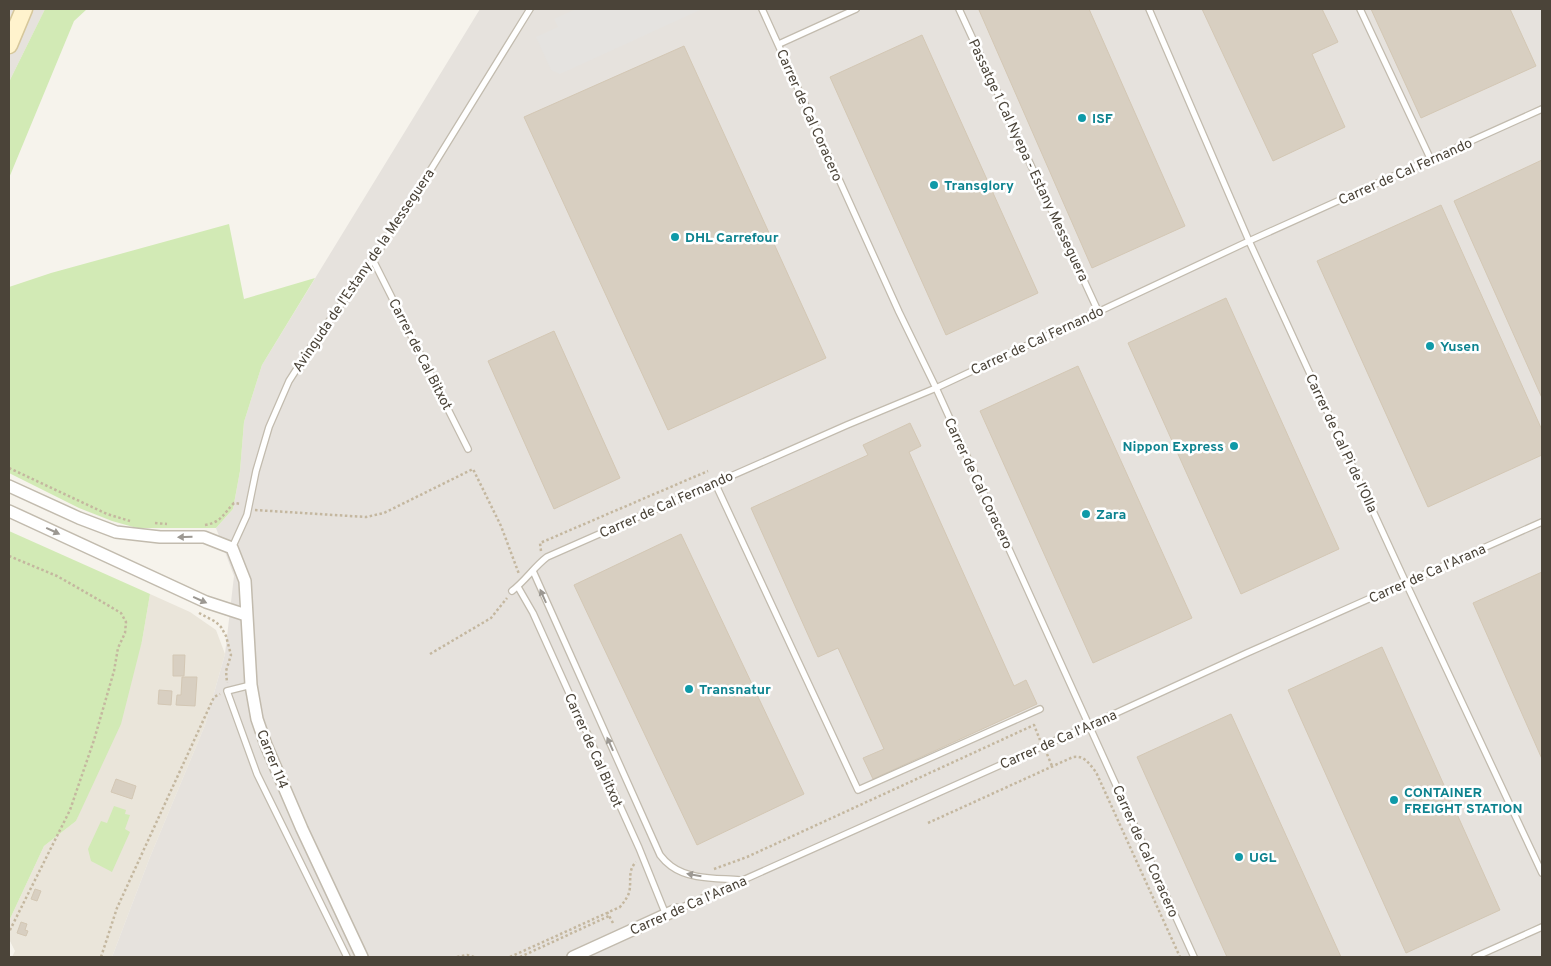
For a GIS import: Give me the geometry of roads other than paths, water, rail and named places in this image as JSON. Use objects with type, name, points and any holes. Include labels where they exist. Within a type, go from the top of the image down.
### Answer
[{"type":"main road","points":[[9,45],[24,9]]},
{"type":"street","points":[[9,486],[79,518],[116,532],[160,538],[204,537],[232,548]]},
{"type":"street","points":[[9,511],[206,602],[246,615]]},
{"type":"street","name":"Carrer 114","points":[[232,548],[245,581],[251,685],[257,719],[266,745],[302,829],[362,957]]},
{"type":"street","name":"Carrer de Ca l'Arana","points":[[573,957],[671,912]]},
{"type":"lane","name":"Avinguda de l'Estany de la Messeguera","points":[[232,548],[247,515],[256,471],[269,427],[289,381],[316,339],[373,260],[530,9]]},
{"type":"lane","name":"Carrer de Cal Coracero","points":[[762,9],[899,312],[936,388],[1090,725],[1194,957]]},
{"type":"lane","points":[[779,44],[856,9]]},
{"type":"lane","name":"Passatge 1 Cal Nyepa - Estany Messeguera","points":[[959,9],[1098,312]]},
{"type":"lane","name":"Carrer de Cal Pi de l'Olla","points":[[1149,9],[1249,241],[1542,873]]},
{"type":"lane","points":[[1360,9],[1431,160]]},
{"type":"lane","name":"Carrer de Cal Fernando","points":[[518,587],[540,562],[547,557],[847,424],[936,388],[1249,241],[1542,110]]},
{"type":"lane","name":"Carrer de Cal Bitxot","points":[[373,260],[468,449]]},
{"type":"lane","points":[[716,482],[858,790],[1040,710]]},
{"type":"lane","name":"Carrer de Ca l'Arana","points":[[671,912],[1542,522]]},
{"type":"lane","points":[[533,572],[660,855],[669,865],[682,873],[692,876],[742,880]]},
{"type":"lane","name":"Carrer de Cal Bitxot","points":[[518,587],[533,613],[643,858],[671,912]]},
{"type":"lane","points":[[251,685],[227,691],[257,774],[347,957]]},
{"type":"lane","points":[[1475,957],[1542,926]]},
{"type":"place","name":"ISF","points":[[1082,118]]},
{"type":"place","name":"Transglory","points":[[934,185]]},
{"type":"place","name":"DHL Carrefour","points":[[675,237]]},
{"type":"place","name":"Yusen","points":[[1430,346]]},
{"type":"place","name":"Nippon Express","points":[[1234,446]]},
{"type":"place","name":"Zara","points":[[1086,514]]},
{"type":"place","name":"Transnatur","points":[[689,689]]},
{"type":"place","name":"CONTAINER FREIGHT STATION","points":[[1394,800]]},
{"type":"place","name":"UGL","points":[[1239,857]]}]
